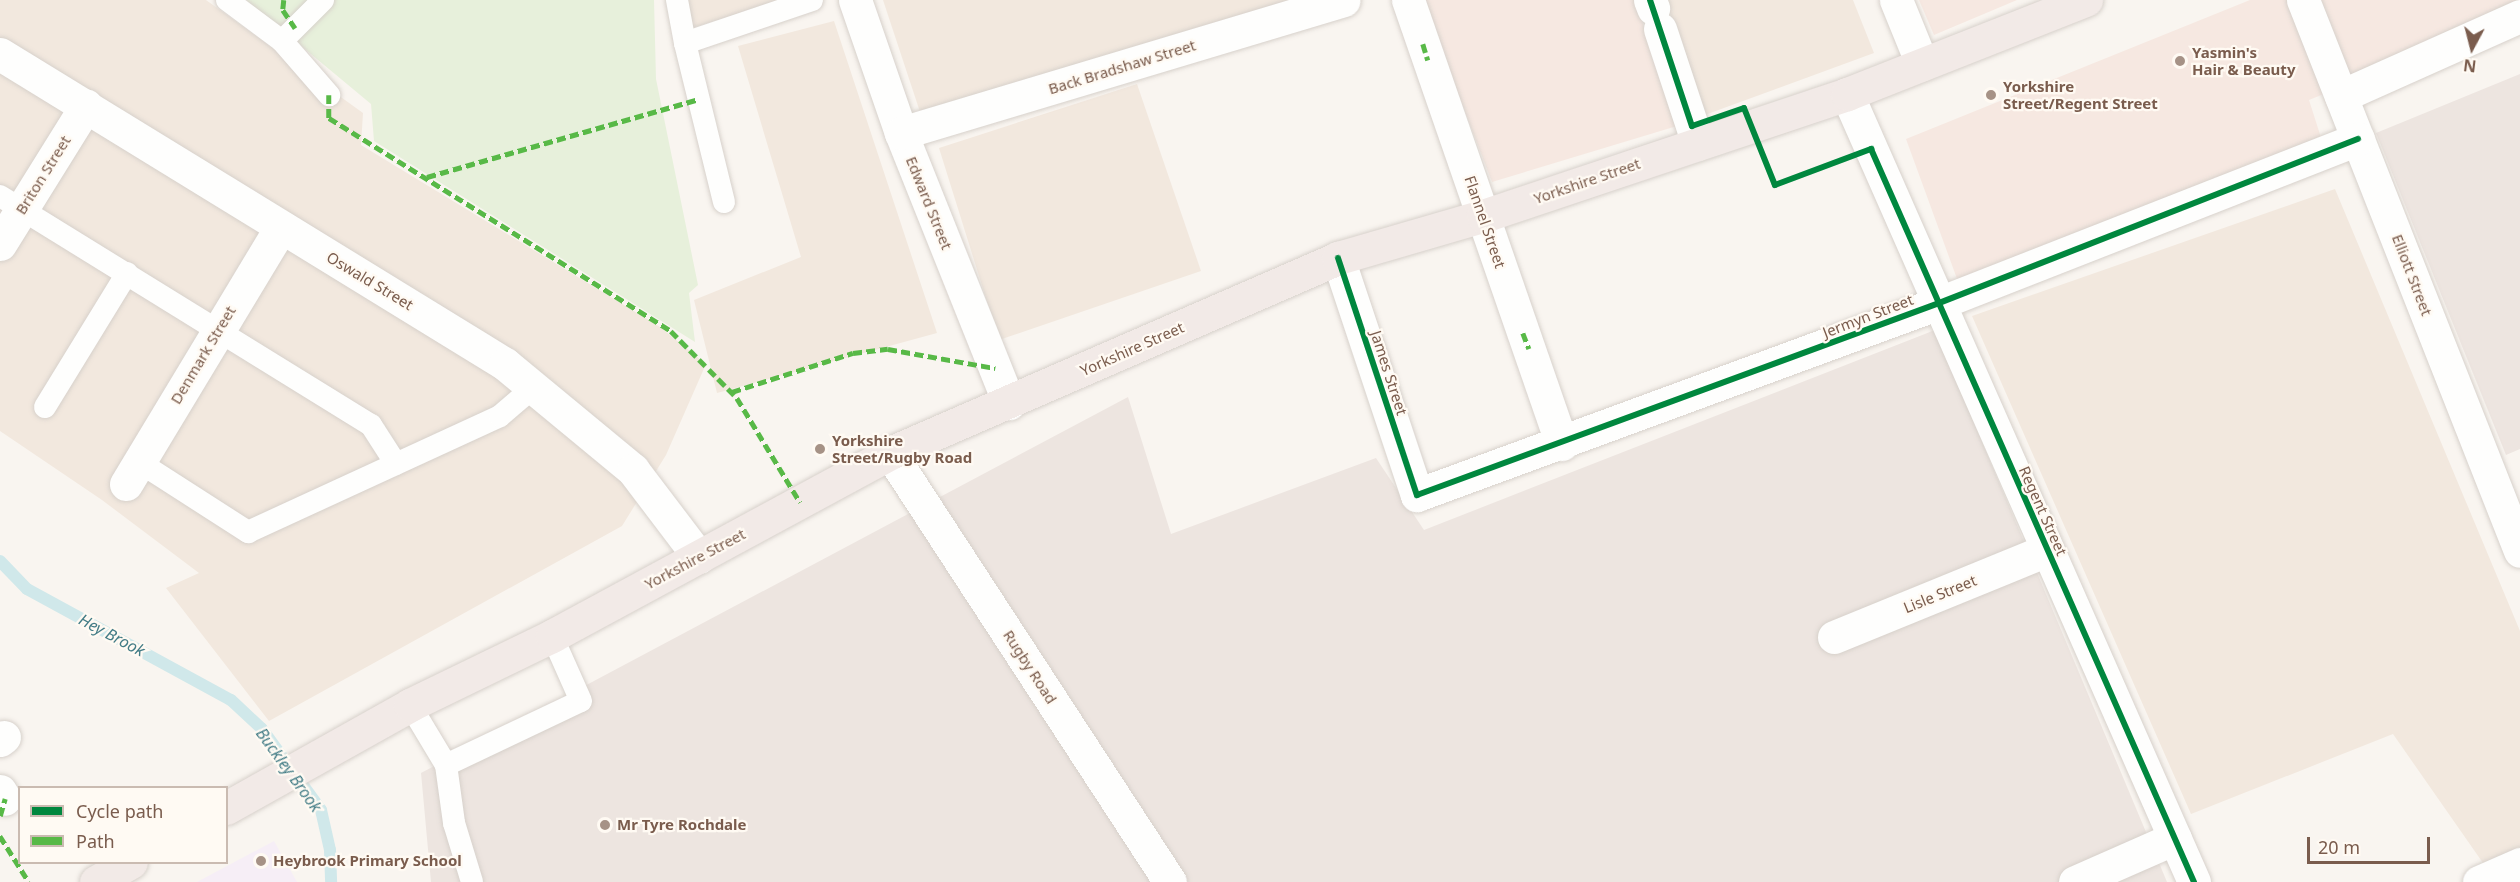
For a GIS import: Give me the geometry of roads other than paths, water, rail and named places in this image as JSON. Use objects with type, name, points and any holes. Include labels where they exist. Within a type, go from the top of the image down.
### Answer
[{"type":"highway","name":"Yorkshire Street","points":[[228,807],[410,705],[552,636],[890,453],[1338,258],[1483,216],[1847,94],[2086,0]]},
{"type":"highway","points":[[96,882],[128,864]]},
{"type":"street","name":"Edward Street","points":[[855,0],[901,133],[1009,403]]},
{"type":"street","name":"Back Bradshaw Street","points":[[901,133],[1343,0]]},
{"type":"street","name":"Flannel Street","points":[[1408,0],[1562,444]]},
{"type":"street","points":[[1896,0],[1922,64]]},
{"type":"street","name":"Elliott Street","points":[[2303,0],[2520,550]]},
{"type":"street","points":[[1654,12],[1698,144]]},
{"type":"street","points":[[2341,96],[2520,16]]},
{"type":"street","name":"Oswald Street","points":[[0,54],[505,364],[535,386],[633,470],[699,557]]},
{"type":"street","name":"Regent Street","points":[[1847,94],[2194,882]]},
{"type":"street","name":"Briton Street","points":[[0,244],[11,203],[86,106]]},
{"type":"street","name":"Jermyn Street","points":[[1417,495],[1562,444],[1939,303],[2358,139]]},
{"type":"street","name":"Denmark Street","points":[[132,473],[281,227]]},
{"type":"street","name":"James Street","points":[[1338,258],[1417,495]]},
{"type":"street","name":"Rugby Road","points":[[890,453],[1170,882]]},
{"type":"street","name":"Lisle Street","points":[[1834,637],[2047,550]]},
{"type":"street","points":[[2075,882],[2175,838]]},
{"type":"street","points":[[2479,882],[2520,864]]},
{"type":"lane","points":[[226,0],[282,41],[329,95]]},
{"type":"lane","points":[[282,41],[323,0]]},
{"type":"lane","points":[[677,0],[685,43],[724,202]]},
{"type":"lane","points":[[685,43],[812,0]]},
{"type":"lane","points":[[11,203],[219,329],[371,425],[396,464]]},
{"type":"lane","points":[[45,406],[127,273]]},
{"type":"lane","points":[[132,473],[248,532],[500,416],[535,386]]},
{"type":"lane","points":[[446,765],[581,701],[552,636]]},
{"type":"lane","points":[[410,705],[446,765],[454,823],[472,882]]},
{"type":"waterway","name":"Hey Brook","points":[[0,561],[27,589],[231,700],[262,729],[321,810],[330,850],[331,882]]},
{"type":"place","name":"Yasmin's Hair & Beauty","points":[[2180,61]]},
{"type":"place","name":"Yorkshire Street/Regent Street","points":[[1991,95]]},
{"type":"place","name":"Yorkshire Street/Rugby Road","points":[[820,449]]},
{"type":"place","name":"Mr Tyre Rochdale","points":[[605,825]]},
{"type":"place","name":"Heybrook Primary School","points":[[261,861]]},
{"type":"water label","name":"Buckley Brook","points":[[289,770]]}]
